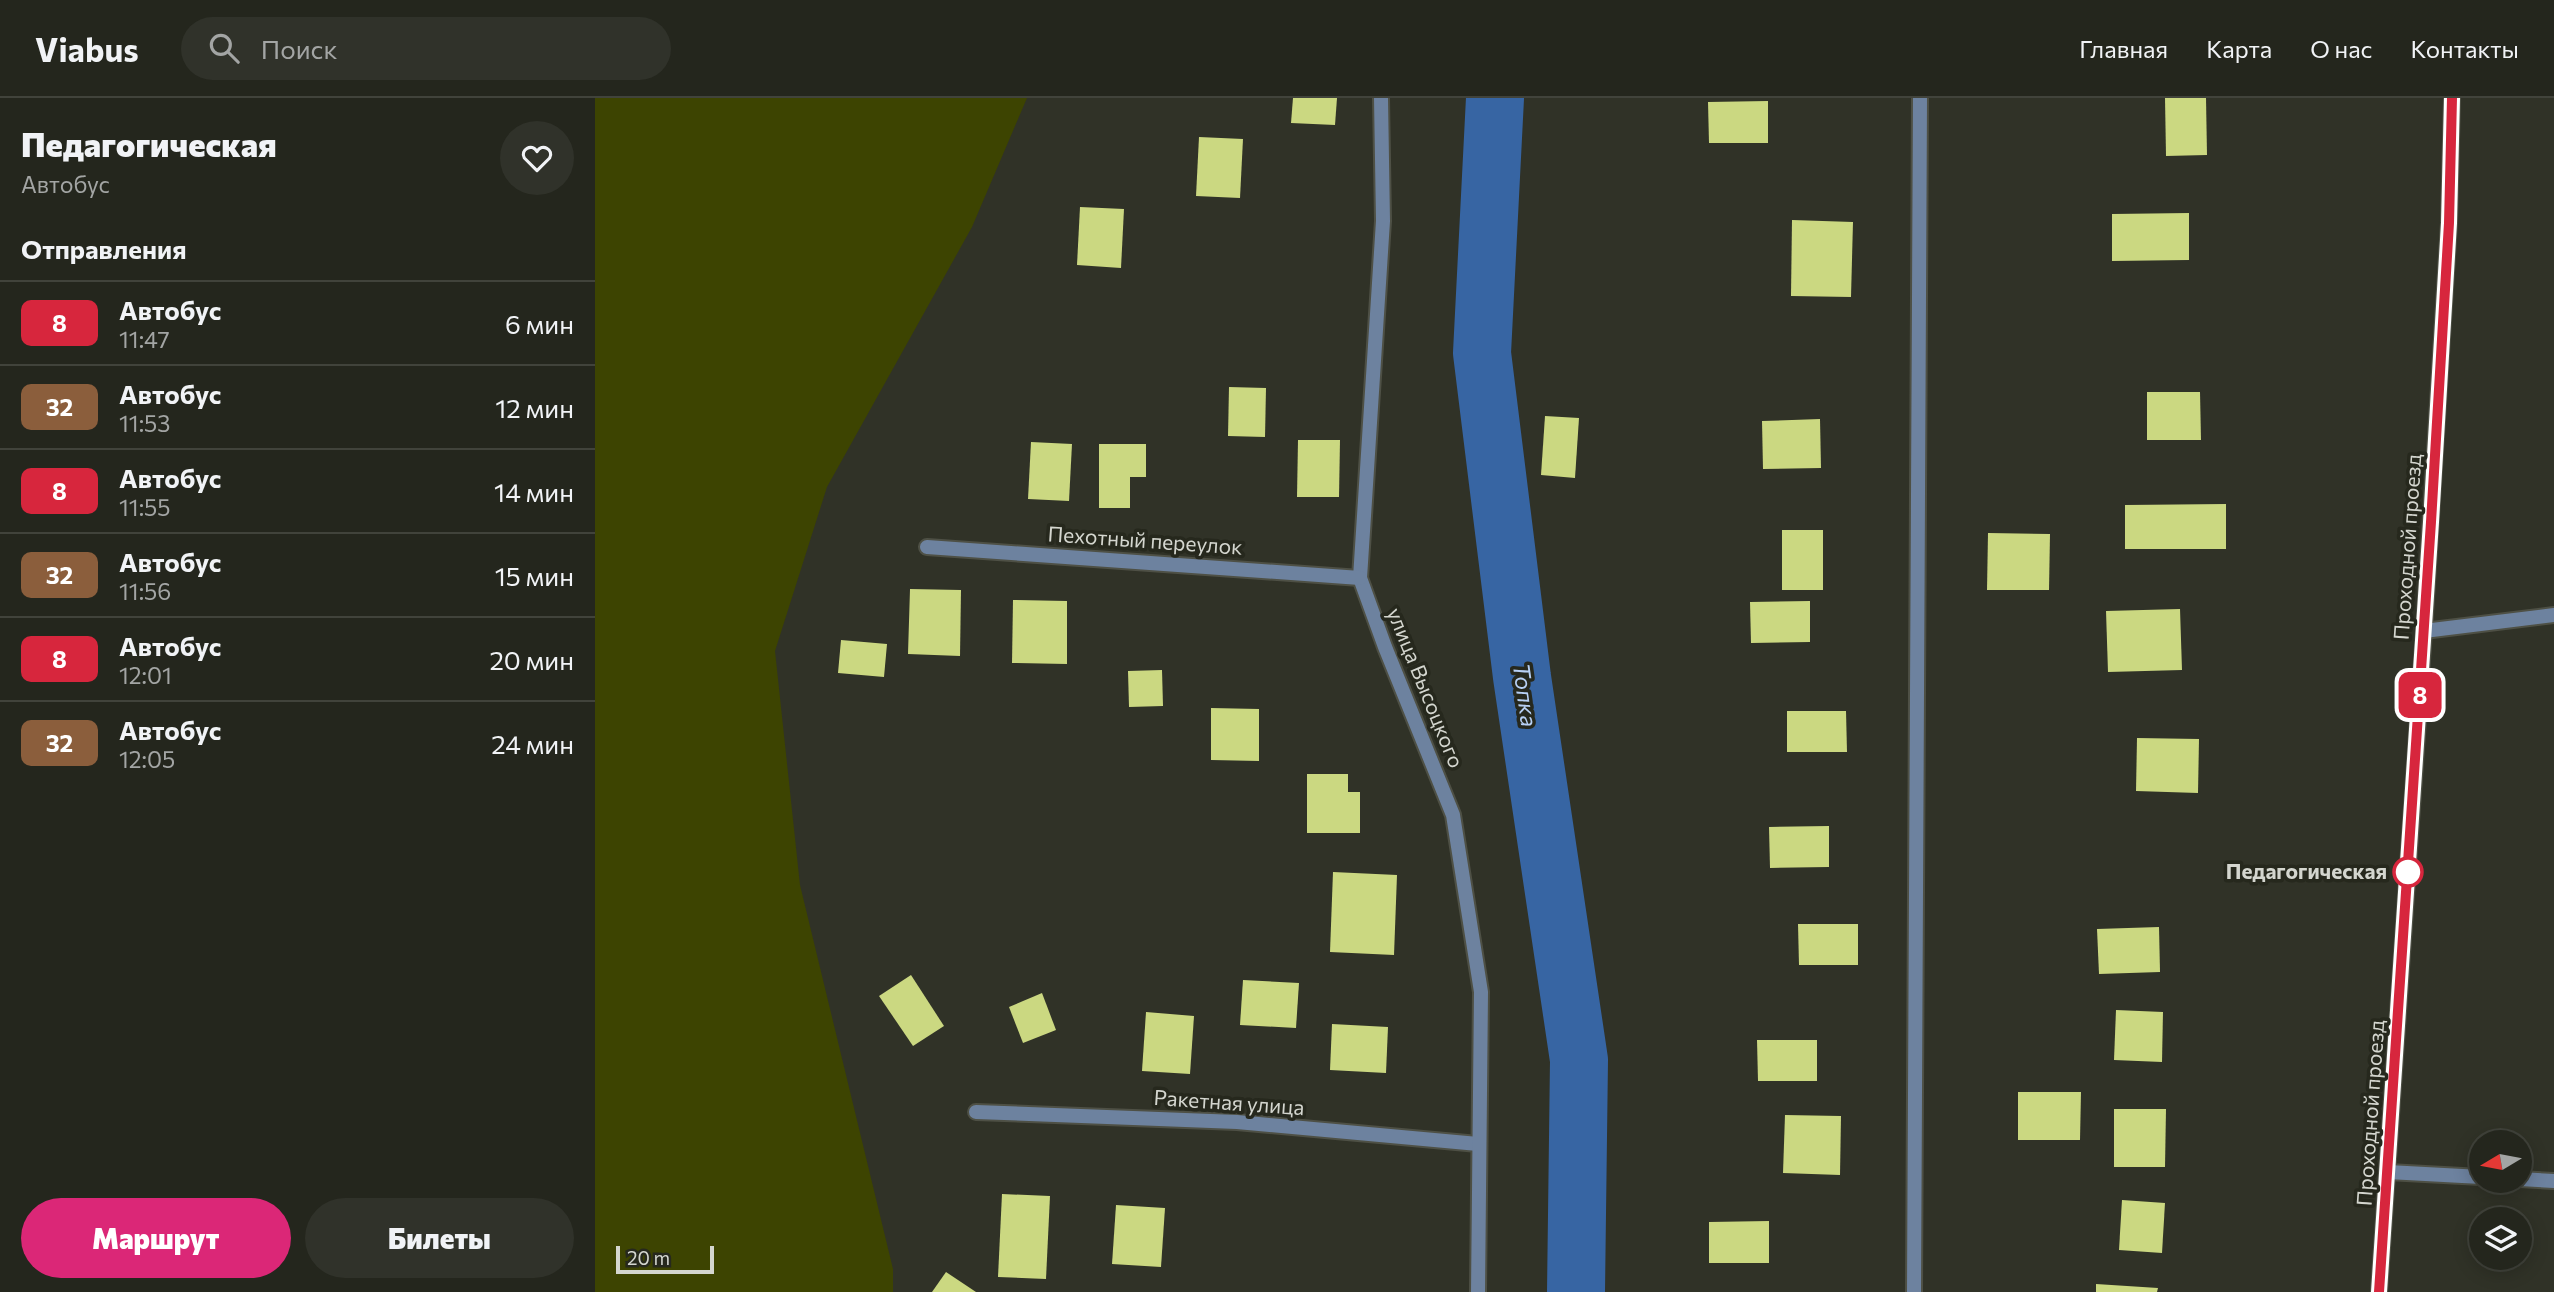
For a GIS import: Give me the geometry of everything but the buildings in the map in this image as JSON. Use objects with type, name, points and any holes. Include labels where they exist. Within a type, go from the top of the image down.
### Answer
[{"type":"street","name":"улица Высоцкого","points":[[1381,98],[1383,221],[1360,578],[1453,815],[1481,992],[1478,1292]]},
{"type":"street","points":[[1914,1292],[1920,98]]},
{"type":"street","name":"Проходной проезд","points":[[2379,1292],[2449,223],[2452,98]]},
{"type":"street","name":"Пехотный переулок","points":[[927,547],[1360,578]]},
{"type":"street","points":[[2424,631],[2554,615]]},
{"type":"street","name":"Ракетная улица","points":[[976,1112],[1237,1122],[1478,1144]]},
{"type":"street","points":[[2388,1172],[2469,1176]]},
{"type":"street","points":[[2532,1180],[2554,1181]]},
{"type":"green space","points":[[595,98],[1027,98],[972,227],[827,487],[775,651],[800,885],[893,1269],[893,1292],[595,1292]]},
{"type":"waterway","name":"Топка","points":[[1495,98],[1482,353],[1522,677],[1579,1060],[1576,1292]]},
{"type":"bus line","name":"8","points":[[2379,1292],[2431,522],[2449,223],[2452,98]]},
{"type":"place","name":"Педагогическая","points":[[2408,872]]}]
